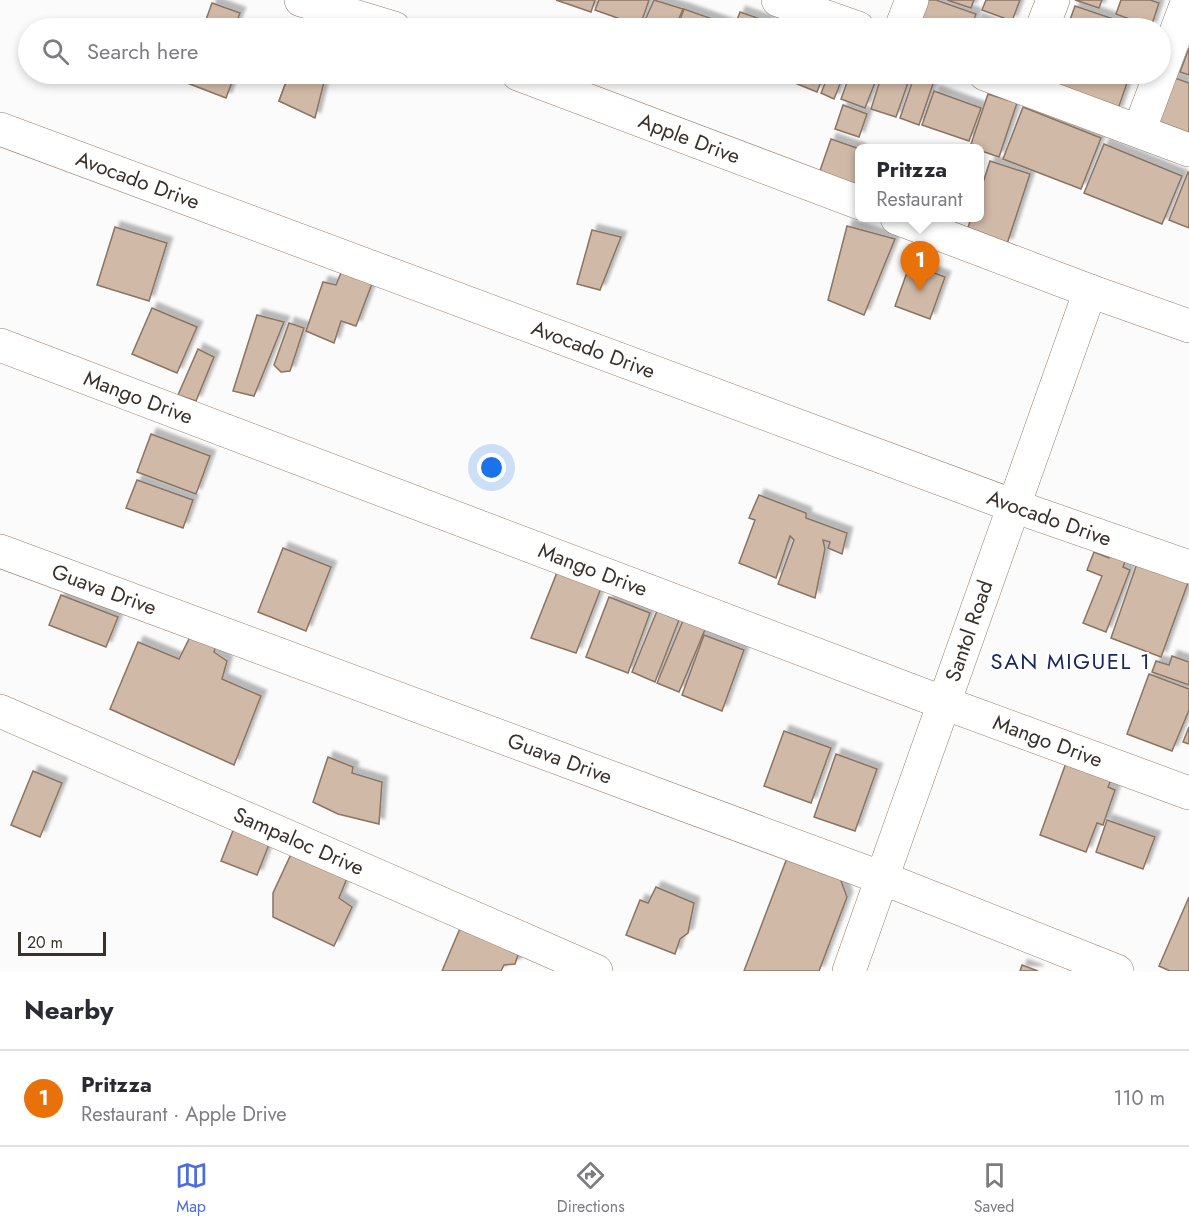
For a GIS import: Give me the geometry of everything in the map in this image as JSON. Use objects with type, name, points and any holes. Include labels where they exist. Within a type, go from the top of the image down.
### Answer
[{"type":"street","points":[[301,0],[361,18]]},
{"type":"street","points":[[778,0],[829,18]]},
{"type":"street","points":[[905,18],[912,0]]},
{"type":"street","points":[[1046,18],[1053,0]]},
{"type":"street","points":[[1171,45],[1188,0]]},
{"type":"street","name":"Apple Drive","points":[[544,84],[855,202]]},
{"type":"street","points":[[1032,84],[1139,131],[1189,150]]},
{"type":"street","points":[[1139,131],[1157,84]]},
{"type":"street","name":"Avocado Drive","points":[[0,129],[1014,506],[1189,567]]},
{"type":"street","points":[[908,222],[1189,326]]},
{"type":"street","name":"Santol Road","points":[[849,971],[1090,291]]},
{"type":"street","name":"Mango Drive","points":[[0,345],[944,703],[1189,793]]},
{"type":"street","name":"Guava Drive","points":[[0,551],[882,878],[1117,971]]},
{"type":"street","name":"Sampaloc Drive","points":[[0,711],[596,971]]},
{"type":"building","points":[[556,0],[595,0],[591,12]]},
{"type":"building","points":[[599,0],[649,0],[643,18],[618,18],[595,10]]},
{"type":"building","points":[[654,0],[683,9],[679,18],[646,18]]},
{"type":"building","points":[[926,0],[936,0],[976,14],[975,18],[920,18]]},
{"type":"building","points":[[947,0],[974,0],[971,8]]},
{"type":"building","points":[[986,0],[1020,0],[1013,18],[1004,18],[982,10]]},
{"type":"building","points":[[1075,0],[1102,0],[1099,8]]},
{"type":"building","points":[[1121,0],[1150,0],[1159,3],[1154,18],[1127,18],[1116,14]]},
{"type":"building","points":[[212,3],[240,13],[238,18],[207,18]]},
{"type":"building","points":[[1075,6],[1110,18],[1071,18]]},
{"type":"building","points":[[684,9],[709,18],[681,18]]},
{"type":"building","points":[[740,12],[757,18],[738,18]]},
{"type":"building","points":[[1189,48],[1189,75],[1180,72]]},
{"type":"building","points":[[1172,77],[1189,83],[1189,139],[1154,126]]},
{"type":"building","points":[[190,84],[231,84],[226,98]]},
{"type":"building","points":[[285,84],[316,84],[306,111],[279,101]]},
{"type":"building","points":[[285,84],[324,84],[315,118],[279,101]]},
{"type":"building","points":[[797,84],[820,84],[817,92]]},
{"type":"building","points":[[825,84],[840,84],[834,99],[821,93]]},
{"type":"building","points":[[846,84],[874,84],[865,108],[841,99]]},
{"type":"building","points":[[879,84],[908,84],[896,117],[871,109]]},
{"type":"building","points":[[912,84],[933,84],[919,125],[900,118]]},
{"type":"building","points":[[1055,84],[1127,84],[1117,112],[1053,90]]},
{"type":"building","points":[[934,91],[981,108],[969,141],[922,125]]},
{"type":"building","points":[[988,94],[1017,103],[999,157],[984,152],[984,144],[971,144]]},
{"type":"building","points":[[843,105],[867,114],[859,137],[835,129]]},
{"type":"building","points":[[1023,107],[1101,138],[1081,189],[1003,159]]},
{"type":"building","points":[[831,139],[855,147],[855,195],[816,182]]},
{"type":"building","points":[[1104,144],[1182,176],[1162,224],[1084,193]]},
{"type":"building","points":[[990,161],[1030,174],[1007,244],[967,231],[970,222],[984,222],[984,180]]},
{"type":"building","points":[[1189,173],[1189,228],[1169,220]]},
{"type":"building","points":[[847,226],[895,239],[864,315],[828,300]]},
{"type":"building","points":[[115,227],[167,243],[149,301],[97,285]]},
{"type":"building","points":[[592,230],[621,237],[600,290],[577,284]]},
{"type":"building","points":[[345,263],[376,273],[356,326],[341,321],[334,343],[306,331],[323,282],[336,285]]},
{"type":"building","points":[[910,264],[945,277],[930,319],[895,306]]},
{"type":"building","points":[[152,308],[197,327],[177,373],[132,354]]},
{"type":"building","points":[[257,315],[284,322],[254,396],[233,391]]},
{"type":"building","points":[[289,323],[304,328],[290,371],[281,372],[274,365]]},
{"type":"building","points":[[198,349],[214,357],[196,401],[178,395]]},
{"type":"building","points":[[151,434],[210,456],[196,494],[137,472]]},
{"type":"building","points":[[137,480],[193,500],[183,528],[126,508]]},
{"type":"building","points":[[759,495],[806,513],[806,518],[847,533],[842,554],[828,548],[830,542],[823,540],[825,549],[815,598],[778,584],[794,540],[790,536],[776,578],[739,563],[755,520],[749,518]]},
{"type":"building","points":[[1111,543],[1129,551],[1123,567],[1130,570],[1106,632],[1083,623],[1102,576],[1087,570],[1094,552],[1109,558]]},
{"type":"building","points":[[283,548],[331,567],[306,631],[258,612]]},
{"type":"building","points":[[1140,555],[1189,580],[1161,657],[1111,638]]},
{"type":"building","points":[[558,570],[603,583],[576,653],[531,638]]},
{"type":"building","points":[[61,595],[118,617],[106,647],[49,625]]},
{"type":"building","points":[[609,597],[650,613],[628,673],[586,657]]},
{"type":"building","points":[[657,611],[679,620],[655,682],[632,672]]},
{"type":"building","points":[[687,611],[709,620],[679,692],[657,683]]},
{"type":"building","points":[[191,635],[216,646],[214,652],[227,661],[222,679],[261,696],[234,765],[110,709],[138,642],[179,659]]},
{"type":"building","points":[[704,635],[744,650],[722,711],[682,695]]},
{"type":"building","points":[[1172,656],[1189,662],[1189,685],[1152,672],[1156,661],[1169,665]]},
{"type":"building","points":[[1149,674],[1189,689],[1189,710],[1172,751],[1127,734]]},
{"type":"building","points":[[1189,727],[1189,744],[1183,742]]},
{"type":"building","points":[[784,731],[831,748],[811,803],[764,786]]},
{"type":"building","points":[[836,754],[877,769],[855,831],[814,817]]},
{"type":"building","points":[[328,757],[353,767],[352,773],[382,782],[379,824],[338,814],[313,802]]},
{"type":"building","points":[[1066,763],[1113,775],[1108,787],[1115,790],[1103,825],[1097,823],[1086,852],[1040,835]]},
{"type":"building","points":[[33,771],[62,783],[40,837],[11,825]]},
{"type":"building","points":[[1107,820],[1155,837],[1143,869],[1096,852]]},
{"type":"building","points":[[234,828],[270,842],[257,875],[221,861]]},
{"type":"building","points":[[293,850],[350,871],[339,898],[352,907],[334,946],[273,917],[273,893]]},
{"type":"building","points":[[787,858],[840,878],[847,897],[819,971],[744,971]]},
{"type":"building","points":[[656,887],[694,903],[688,933],[680,939],[675,954],[626,935],[640,900],[648,903]]},
{"type":"building","points":[[1189,897],[1189,971],[1170,971],[1159,966]]},
{"type":"building","points":[[464,919],[519,952],[515,964],[504,965],[501,971],[442,971]]},
{"type":"building","points":[[1022,965],[1038,971],[1020,971]]},
{"type":"place","name":"Pritzza","points":[[920,291]]},
{"type":"district","name":"SAN MIGUEL 1","points":[[1071,661]]}]
